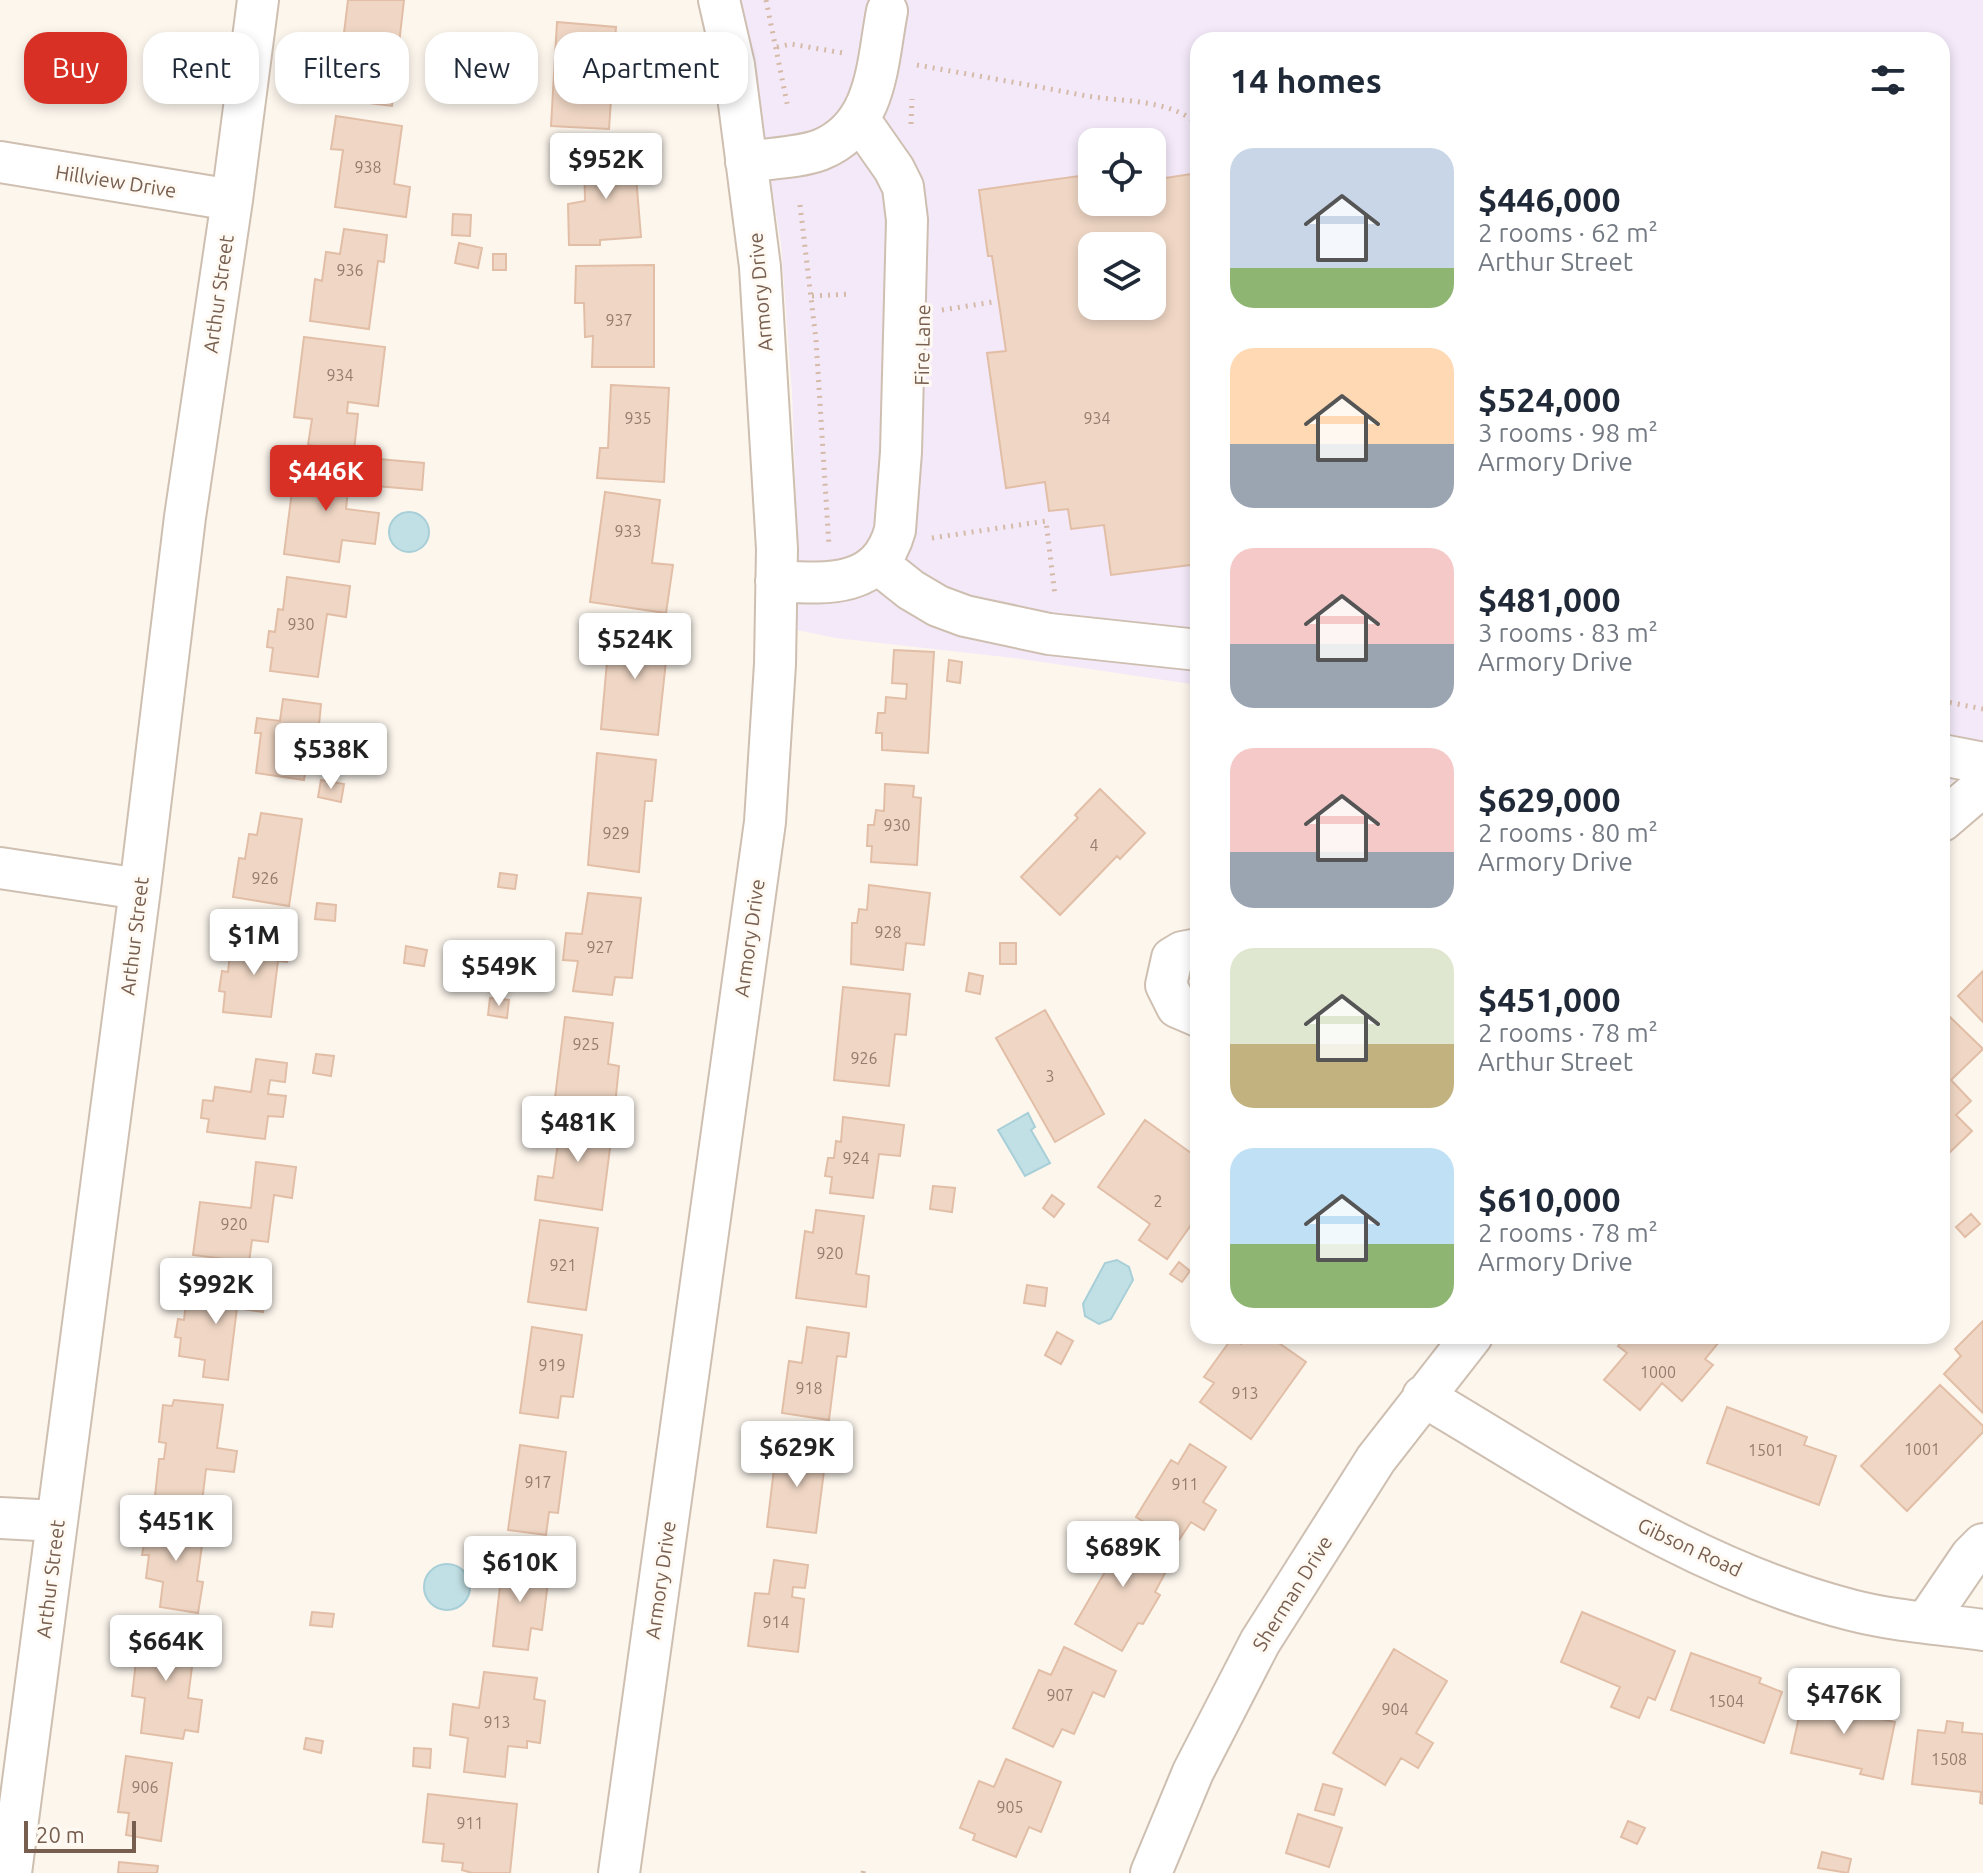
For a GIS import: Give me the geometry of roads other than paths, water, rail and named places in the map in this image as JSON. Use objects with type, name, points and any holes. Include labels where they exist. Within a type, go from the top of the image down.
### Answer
[{"type":"street","name":"Arthur Street","points":[[11,1873],[140,889],[185,517],[258,0]]},
{"type":"street","name":"Armory Drive","points":[[619,1873],[765,822],[775,664],[777,549],[760,267],[734,65],[719,0]]},
{"type":"street","points":[[776,581],[829,584],[854,577],[881,558],[895,530],[900,487],[907,220],[903,187],[869,133],[887,11]]},
{"type":"street","points":[[746,162],[821,150],[869,133]]},
{"type":"street","name":"Hillview Drive","points":[[0,162],[232,200]]},
{"type":"street","points":[[881,558],[911,590],[938,606],[965,616],[1049,634],[1190,649]]},
{"type":"street","points":[[1950,757],[1983,763]]},
{"type":"street","points":[[1950,814],[1983,786]]},
{"type":"street","points":[[0,868],[140,889]]},
{"type":"street","points":[[1190,950],[1172,958],[1166,985],[1177,1007],[1190,1013]]},
{"type":"street","name":"Sherman Drive","points":[[1151,1873],[1193,1772],[1260,1642],[1376,1459],[1465,1344]]},
{"type":"street","name":"Gibson Road","points":[[1423,1396],[1658,1535],[1781,1588],[1853,1610],[1983,1630]]},
{"type":"street","points":[[0,1518],[57,1521]]},
{"type":"street","points":[[1926,1622],[1971,1556],[1983,1544]]},
{"type":"water","points":[[409,512],[423,518],[429,532],[423,546],[409,552],[395,546],[389,532],[395,518]]},
{"type":"water","points":[[1028,1113],[1035,1127],[1031,1130],[1050,1163],[1025,1176],[998,1130]]},
{"type":"water","points":[[1117,1260],[1129,1267],[1133,1280],[1111,1319],[1099,1324],[1085,1316],[1083,1304],[1105,1263]]},
{"type":"water","points":[[447,1564],[463,1571],[470,1587],[463,1603],[447,1610],[431,1603],[424,1587],[431,1571]]}]
